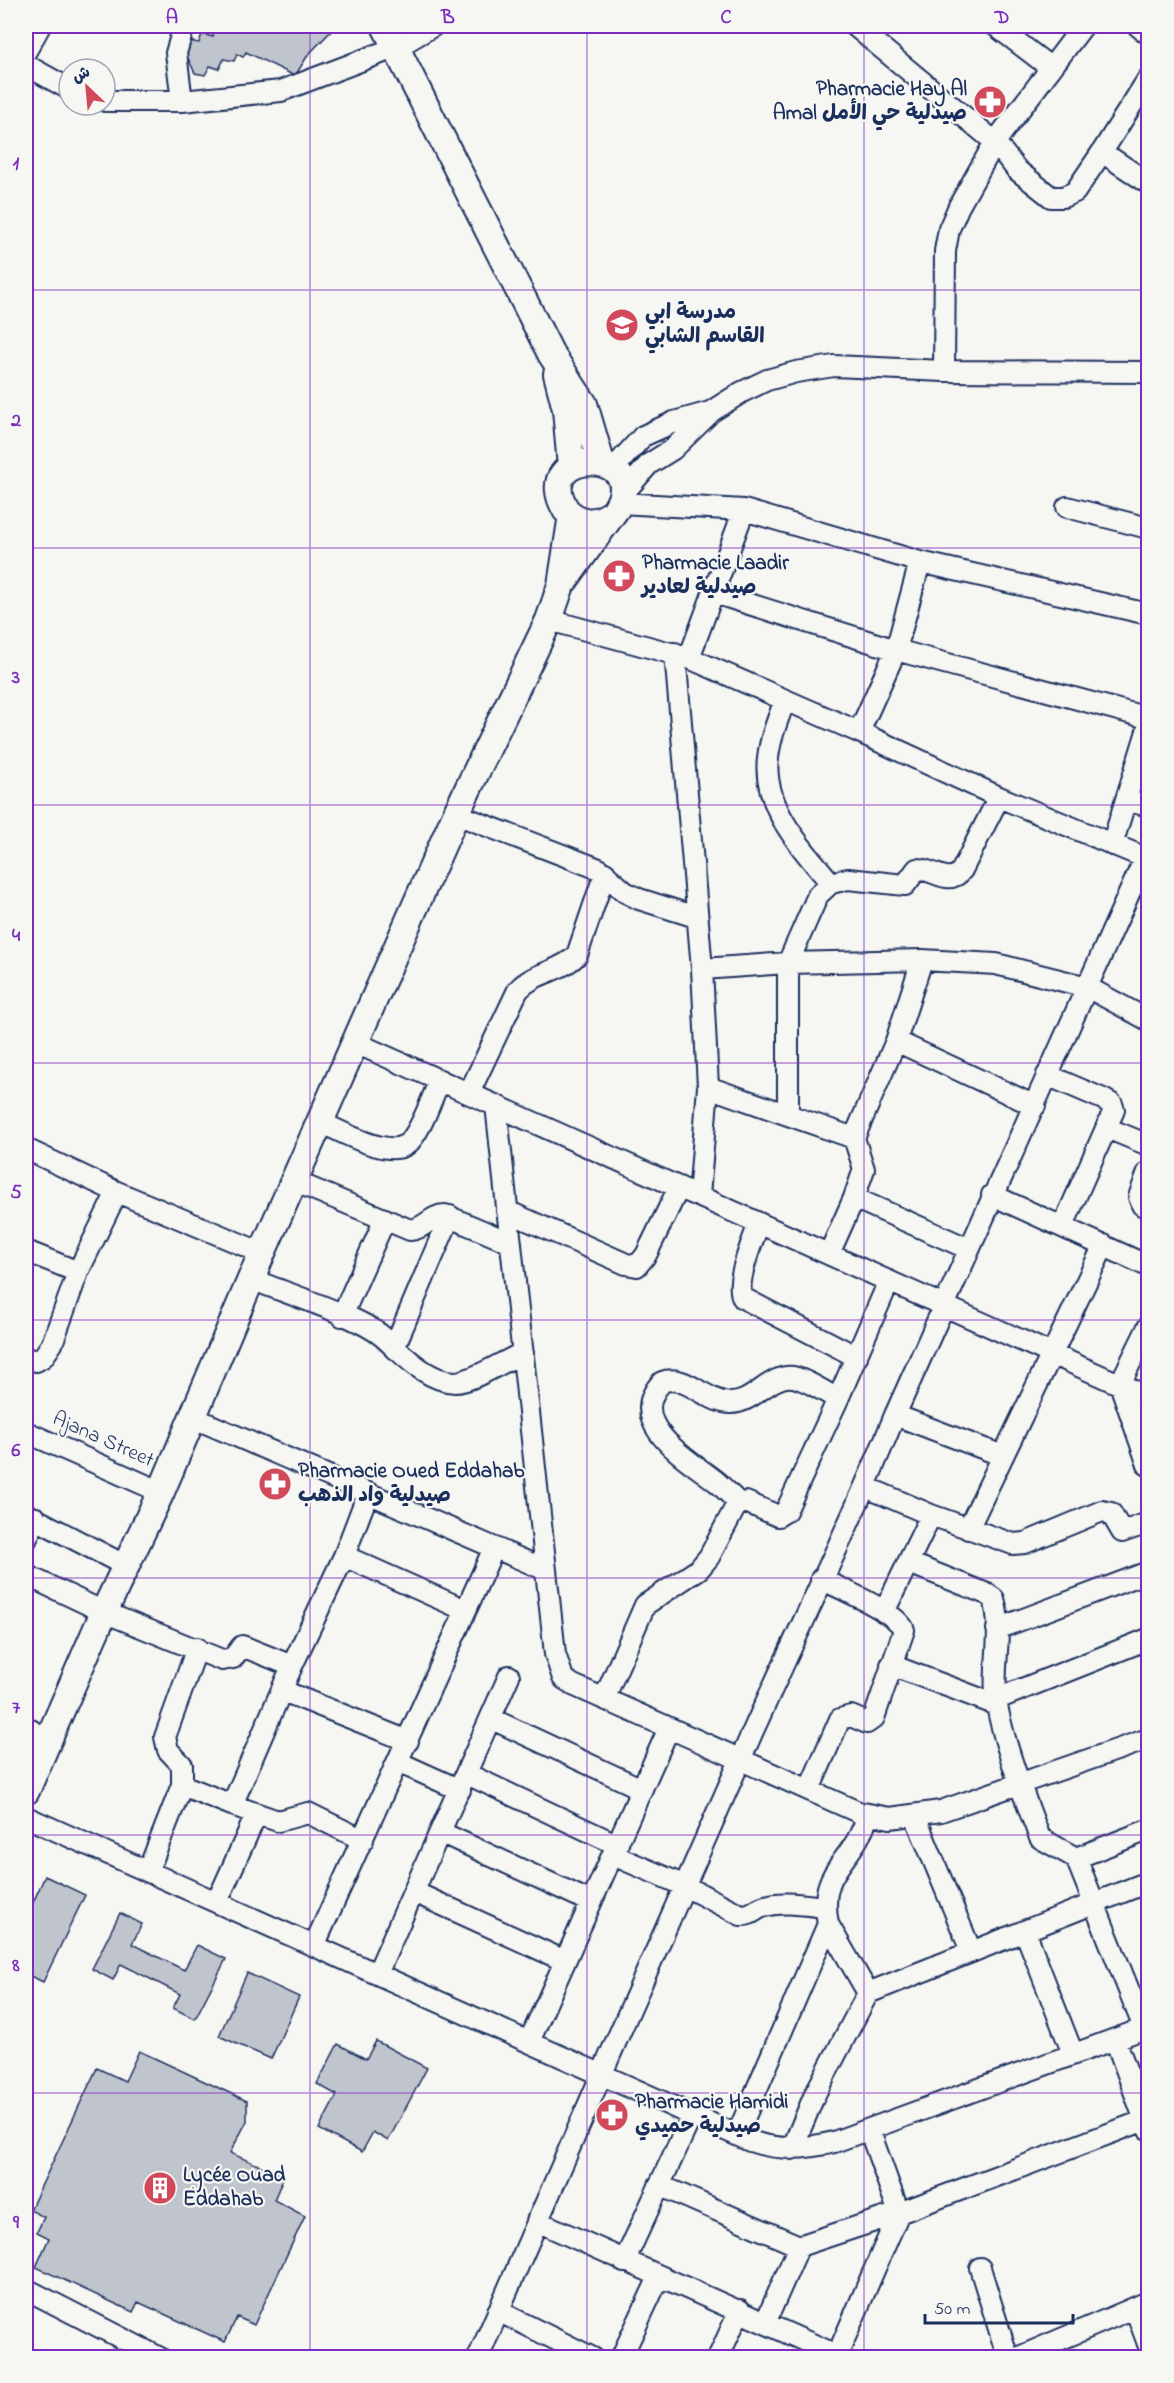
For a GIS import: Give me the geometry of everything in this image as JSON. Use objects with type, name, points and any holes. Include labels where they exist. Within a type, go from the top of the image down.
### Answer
[{"type":"main road","points":[[391,36],[551,354],[584,404],[607,466],[620,482],[617,504],[561,585]]},
{"type":"main road","points":[[551,354],[566,409],[571,467]]},
{"type":"main road","points":[[607,466],[587,460],[571,467],[564,476],[560,490],[563,504],[572,515],[591,522],[617,504]]},
{"type":"main road","points":[[26,1791],[36,1733],[104,1612],[161,1492],[251,1279],[456,814],[549,620],[561,585],[572,515]]},
{"type":"street","points":[[26,51],[40,26]]},
{"type":"street","points":[[182,101],[176,53],[184,26]]},
{"type":"street","points":[[117,101],[182,101],[281,92],[391,36],[433,26]]},
{"type":"street","points":[[855,26],[995,142],[1017,170],[1051,197],[1063,197],[1075,192],[1102,152],[1142,103],[1149,80]]},
{"type":"street","points":[[996,26],[1052,68]]},
{"type":"street","points":[[944,371],[945,251],[959,206],[995,142],[1083,26]]},
{"type":"street","points":[[1138,26],[1149,34]]},
{"type":"street","points":[[26,65],[57,82]]},
{"type":"street","points":[[1102,152],[1149,183]]},
{"type":"street","points":[[617,504],[649,464],[673,449],[712,411],[750,388],[796,372],[834,366],[944,371],[1149,372]]},
{"type":"street","points":[[607,466],[643,436],[674,422],[712,411]]},
{"type":"street","points":[[617,504],[744,510],[920,562],[1149,614]]},
{"type":"street","points":[[1067,507],[1149,528]]},
{"type":"street","points":[[699,1196],[708,1087],[702,969],[696,917],[685,749],[682,656],[714,593],[744,510]]},
{"type":"street","points":[[859,732],[896,650],[920,562]]},
{"type":"street","points":[[714,593],[896,650],[1149,718]]},
{"type":"street","points":[[478,2358],[600,2074],[821,1579],[866,1487],[895,1414],[945,1306],[992,1195],[1035,1106],[1047,1075],[1147,858],[999,797],[859,732],[682,656],[549,620]]},
{"type":"street","points":[[785,700],[768,759],[771,790],[790,832],[831,883]]},
{"type":"street","points":[[1112,845],[1149,728]]},
{"type":"street","points":[[788,1115],[788,963],[818,896],[831,883],[865,880],[900,886],[907,884],[913,871],[919,869],[947,878],[955,877],[962,870],[999,797]]},
{"type":"street","points":[[1126,800],[1149,806]]},
{"type":"street","points":[[456,814],[605,873],[618,887],[632,896],[696,917]]},
{"type":"street","points":[[469,1094],[518,990],[528,981],[570,961],[577,955],[605,873]]},
{"type":"street","points":[[702,969],[788,963],[922,960],[996,964],[1087,987],[1149,1020]]},
{"type":"street","points":[[829,1254],[864,1169],[854,1138],[896,1041],[922,960]]},
{"type":"street","points":[[896,1041],[1035,1106]]},
{"type":"street","points":[[356,1043],[1149,1397]]},
{"type":"street","points":[[1047,1075],[1110,1102],[1114,1110],[1063,1226]]},
{"type":"street","points":[[320,1122],[385,1149],[403,1147],[412,1140],[440,1080]]},
{"type":"street","points":[[708,1087],[854,1138]]},
{"type":"street","points":[[496,1105],[546,1570],[558,1669],[563,1678],[573,1685],[809,1790],[868,1814],[890,1818],[941,1811],[1149,1739]]},
{"type":"street","points":[[1107,1128],[1149,1144]]},
{"type":"street","points":[[26,1149],[117,1192],[262,1254]]},
{"type":"street","points":[[1149,1172],[1139,1197],[1140,1203],[1149,1208]]},
{"type":"street","points":[[294,1181],[414,1230],[424,1227],[438,1215],[450,1216],[510,1243]]},
{"type":"street","points":[[507,1211],[626,1264],[637,1266],[650,1246],[679,1187]]},
{"type":"street","points":[[26,1358],[36,1361],[48,1351],[78,1272],[117,1192]]},
{"type":"street","points":[[992,1195],[1149,1266]]},
{"type":"street","points":[[854,1198],[969,1249]]},
{"type":"street","points":[[394,1348],[450,1216]]},
{"type":"street","points":[[342,1316],[385,1219]]},
{"type":"street","points":[[759,1223],[741,1277],[739,1288],[742,1298],[857,1357]]},
{"type":"street","points":[[968,1529],[1104,1245]]},
{"type":"street","points":[[26,1251],[78,1272]]},
{"type":"street","points":[[251,1279],[373,1330],[409,1361],[437,1377],[453,1382],[466,1380],[523,1353]]},
{"type":"street","points":[[604,1699],[645,1605],[699,1569],[709,1557],[731,1511],[739,1503],[746,1502],[774,1516],[783,1514],[791,1503],[889,1281]]},
{"type":"street","points":[[1149,1327],[1120,1384],[1149,1465]]},
{"type":"street","points":[[739,1503],[718,1483],[664,1442],[655,1425],[652,1411],[653,1398],[662,1382],[676,1379],[729,1403],[749,1398],[782,1379],[792,1377],[838,1399]]},
{"type":"street","points":[[895,1414],[1003,1456]]},
{"type":"street","points":[[192,1417],[546,1570]]},
{"type":"street","name":"Ajana Street","points":[[26,1432],[161,1492]]},
{"type":"street","points":[[866,1487],[931,1515],[1018,1545],[1102,1511],[1111,1513],[1122,1532],[1149,1523]]},
{"type":"street","points":[[232,1805],[292,1666],[344,1556],[368,1493]]},
{"type":"street","points":[[884,1612],[931,1515]]},
{"type":"street","points":[[26,1540],[31,1516],[126,1566]]},
{"type":"street","points":[[314,1946],[494,1548]]},
{"type":"street","points":[[344,1556],[465,1610]]},
{"type":"street","points":[[26,1817],[737,2135],[763,2145],[792,2149],[834,2142],[1146,2028],[1076,1858],[1040,1838],[1019,1784],[997,1702],[997,1629],[992,1596],[909,1563]]},
{"type":"street","points":[[997,1629],[1149,1572]]},
{"type":"street","points":[[26,1575],[104,1612],[226,1660],[233,1658],[242,1646],[292,1666]]},
{"type":"street","points":[[809,1790],[840,1719],[851,1716],[867,1723],[874,1718],[904,1630],[902,1625],[884,1612],[821,1579]]},
{"type":"street","points":[[891,1665],[997,1702],[1149,1639]]},
{"type":"street","points":[[148,1871],[182,1785],[182,1765],[168,1750],[165,1737],[197,1648]]},
{"type":"street","points":[[377,1974],[492,1719],[509,1676]]},
{"type":"street","points":[[283,1691],[408,1741]]},
{"type":"street","points":[[492,1719],[642,1789]]},
{"type":"street","points":[[529,2042],[669,1728]]},
{"type":"street","points":[[398,1762],[464,1782],[616,1850],[741,1915],[750,1915],[760,1907],[770,1905],[800,1904],[827,1916],[868,1993]]},
{"type":"street","points":[[182,1785],[256,1815],[278,1821],[308,1813],[363,1840]]},
{"type":"street","points":[[737,2135],[827,1916],[828,1882],[858,1842],[868,1814]]},
{"type":"street","points":[[217,1902],[256,1815]]},
{"type":"street","points":[[915,1816],[971,1951]]},
{"type":"street","points":[[1076,1858],[1149,1830]]},
{"type":"street","points":[[440,1832],[591,1902]]},
{"type":"street","points":[[792,2149],[815,2094],[868,1993],[1149,1882]]},
{"type":"street","points":[[414,1892],[565,1961]]},
{"type":"street","points":[[1025,1931],[1072,2054]]},
{"type":"street","points":[[659,2185],[799,2246],[899,2213],[1148,2123],[1115,2039]]},
{"type":"street","points":[[624,2262],[692,2115]]},
{"type":"street","points":[[537,2221],[624,2262],[766,2321],[839,2357],[899,2213],[869,2129]]},
{"type":"street","points":[[766,2321],[799,2246]]},
{"type":"street","points":[[980,2268],[1008,2358]]},
{"type":"street","points":[[621,2358],[659,2277]]},
{"type":"street","points":[[26,2289],[160,2358]]},
{"type":"street","points":[[1017,2358],[1142,2305],[1149,2344]]},
{"type":"street","points":[[718,2358],[740,2310]]},
{"type":"street","points":[[498,2311],[589,2357]]},
{"type":"building","points":[[227,26],[336,26],[308,55],[295,76],[246,52],[243,57],[237,54],[234,61],[224,59],[219,69],[210,66],[205,75],[195,73],[185,52],[188,41],[199,43],[202,34],[213,37],[215,27],[226,29]]},
{"type":"building","points":[[45,1876],[85,1895],[43,1982],[26,1974],[26,1918]]},
{"type":"building","points":[[120,1913],[142,1924],[132,1944],[184,1970],[197,1945],[226,1959],[195,2019],[173,2008],[180,1994],[121,1964],[113,1980],[92,1969]]},
{"type":"building","points":[[247,1973],[299,1997],[271,2059],[219,2036]]},
{"type":"building","name":"Lycée Ouad Eddahab","points":[[376,2041],[427,2068],[388,2141],[373,2132],[362,2152],[319,2129],[337,2095],[317,2084],[338,2044],[366,2059]]},
{"type":"building","name":"Lycée Ouad Eddahab","points":[[139,2051],[247,2101],[247,2121],[230,2153],[284,2176],[274,2200],[305,2216],[254,2325],[237,2317],[225,2342],[138,2302],[133,2312],[36,2267],[49,2238],[37,2232],[44,2217],[30,2210],[97,2068],[125,2081]]},
{"type":"place","name":"Pharmacie Hay Al Amal صيدلية حي الأمل","points":[[990,102]]},
{"type":"place","name":"مدرسة ابي القاسم الشابي","points":[[622,325]]},
{"type":"place","name":"Pharmacie Laadir صيدلية لعادير","points":[[619,576]]},
{"type":"place","name":"Pharmacie Oued Eddahab صيدلية واد الذهب","points":[[275,1484]]},
{"type":"place","name":"Pharmacie Hamidi صيدلية حميدي","points":[[612,2115]]},
{"type":"place","name":"Lycée Ouad Eddahab","points":[[160,2188]]}]
